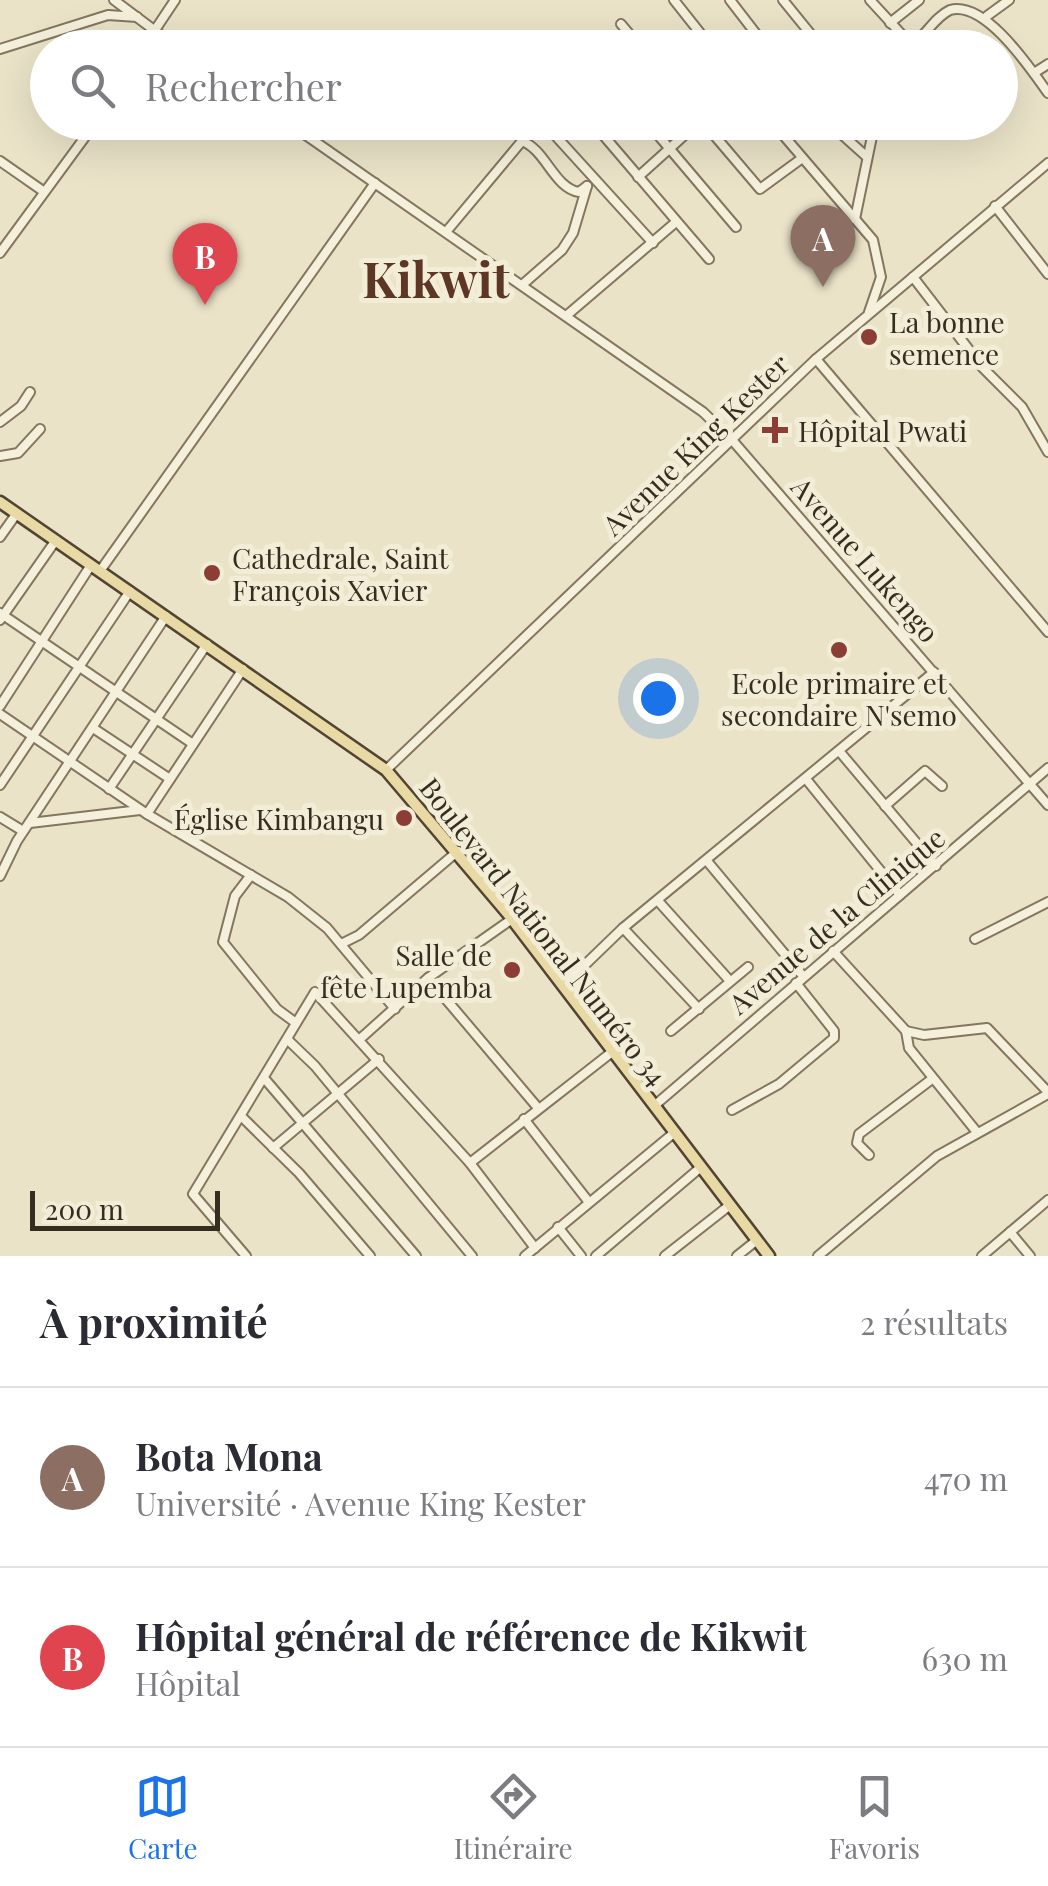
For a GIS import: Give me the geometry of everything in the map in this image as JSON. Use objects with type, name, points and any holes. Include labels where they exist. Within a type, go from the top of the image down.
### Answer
[{"type":"main road","name":"Boulevard National Numéro 34","points":[[0,502],[386,770],[458,851],[769,1256]]},
{"type":"street","points":[[114,0],[155,30],[175,0]]},
{"type":"street","points":[[674,0],[698,30]]},
{"type":"street","points":[[730,0],[753,30]]},
{"type":"street","points":[[784,0],[808,30]]},
{"type":"street","points":[[870,0],[896,30]]},
{"type":"street","points":[[890,24],[919,0]]},
{"type":"street","points":[[988,16],[1009,0]]},
{"type":"street","points":[[929,30],[945,13],[956,8],[988,16],[999,30]]},
{"type":"street","points":[[60,30],[108,15],[137,17]]},
{"type":"street","points":[[621,24],[626,30]]},
{"type":"street","points":[[0,49],[30,40]]},
{"type":"street","points":[[1018,54],[1048,93]]},
{"type":"street","points":[[1034,74],[1048,64]]},
{"type":"street","points":[[2,247],[82,140]]},
{"type":"street","name":"Avenue Lukengo","points":[[313,140],[683,396],[733,440],[1048,806]]},
{"type":"street","points":[[556,140],[588,182],[653,243]]},
{"type":"street","points":[[607,140],[709,259]]},
{"type":"street","points":[[662,140],[736,227]]},
{"type":"street","points":[[638,177],[680,140]]},
{"type":"street","points":[[717,140],[760,188],[801,159]]},
{"type":"street","points":[[786,140],[872,240],[881,267],[878,295],[868,315]]},
{"type":"street","points":[[848,140],[867,157]]},
{"type":"street","points":[[854,218],[871,140]]},
{"type":"street","points":[[446,232],[522,142],[533,146],[568,189],[579,192],[588,182]]},
{"type":"street","points":[[0,161],[43,190]]},
{"type":"street","name":"Avenue King Kester","points":[[386,770],[816,359],[1048,163]]},
{"type":"street","points":[[522,285],[562,250],[573,233],[588,182]]},
{"type":"street","points":[[0,706],[375,183]]},
{"type":"street","points":[[995,206],[1048,274]]},
{"type":"street","points":[[566,316],[676,222]]},
{"type":"street","points":[[913,277],[983,368],[1022,407],[1048,452]]},
{"type":"street","points":[[816,359],[1048,632]]},
{"type":"street","points":[[0,422],[21,406],[30,392]]},
{"type":"street","points":[[0,456],[18,454],[40,429]]},
{"type":"street","points":[[0,537],[16,513]]},
{"type":"street","points":[[56,540],[1,616],[118,690],[193,744]]},
{"type":"street","points":[[0,784],[130,591]]},
{"type":"street","points":[[0,876],[22,832],[166,616]]},
{"type":"street","points":[[109,789],[207,644]]},
{"type":"street","points":[[30,823],[143,812],[243,669]]},
{"type":"street","points":[[563,986],[623,928],[934,672]]},
{"type":"street","points":[[0,714],[143,812],[288,897],[341,944],[394,1010]]},
{"type":"street","points":[[93,728],[170,778]]},
{"type":"street","points":[[840,752],[936,866]]},
{"type":"street","name":"Avenue de la Clinique","points":[[654,1106],[1048,768]]},
{"type":"street","points":[[885,806],[926,770],[942,786]]},
{"type":"street","points":[[806,779],[900,895]]},
{"type":"street","points":[[0,817],[22,832]]},
{"type":"street","points":[[341,944],[358,935],[458,851]]},
{"type":"street","points":[[707,861],[800,979],[834,1030],[834,1038],[779,1084],[732,1110]]},
{"type":"street","points":[[251,875],[235,896],[223,942],[277,1009],[296,1023]]},
{"type":"street","points":[[658,902],[730,982]]},
{"type":"street","points":[[974,939],[1048,902]]},
{"type":"street","points":[[360,1039],[428,978],[512,920]]},
{"type":"street","points":[[623,928],[699,1009]]},
{"type":"street","points":[[832,951],[906,1031],[909,1048],[976,1132]]},
{"type":"street","points":[[671,1031],[748,967]]},
{"type":"street","points":[[428,978],[538,1108]]},
{"type":"street","points":[[246,1256],[194,1194],[315,992],[380,1059],[470,1164],[534,1248]]},
{"type":"street","points":[[818,1256],[908,1177],[976,1132],[1048,1093],[987,1028],[924,1034],[906,1031]]},
{"type":"street","points":[[288,1040],[472,1256]]},
{"type":"street","points":[[470,1164],[612,1052]]},
{"type":"street","points":[[273,1148],[380,1059]]},
{"type":"street","points":[[264,1078],[416,1256]]},
{"type":"street","points":[[868,1155],[857,1143],[859,1134],[932,1079]]},
{"type":"street","points":[[242,1117],[370,1256]]},
{"type":"street","points":[[524,1120],[588,1201]]},
{"type":"street","points":[[525,1256],[675,1132]]},
{"type":"street","points":[[596,1256],[701,1167]]},
{"type":"street","points":[[982,1256],[1048,1200]]},
{"type":"street","points":[[665,1256],[730,1205]]},
{"type":"street","points":[[558,1227],[581,1256]]},
{"type":"street","points":[[1010,1232],[1030,1256]]},
{"type":"street","points":[[737,1256],[757,1240]]},
{"type":"place","name":"Bota Mona","points":[[823,287]]},
{"type":"place","name":"Hôpital général de référence de Kikwit","points":[[205,305]]},
{"type":"place","name":"La bonne semence","points":[[869,337]]},
{"type":"place","name":"Hôpital Pwati","points":[[775,430]]},
{"type":"place","name":"Cathedrale, Saint François Xavier","points":[[212,573]]},
{"type":"place","name":"Ecole primaire et secondaire N'semo","points":[[839,650]]},
{"type":"place","name":"Église Kimbangu","points":[[404,818]]},
{"type":"place","name":"Salle de fête Lupemba","points":[[512,970]]},
{"type":"district","name":"Kikwit","points":[[436,278]]}]
